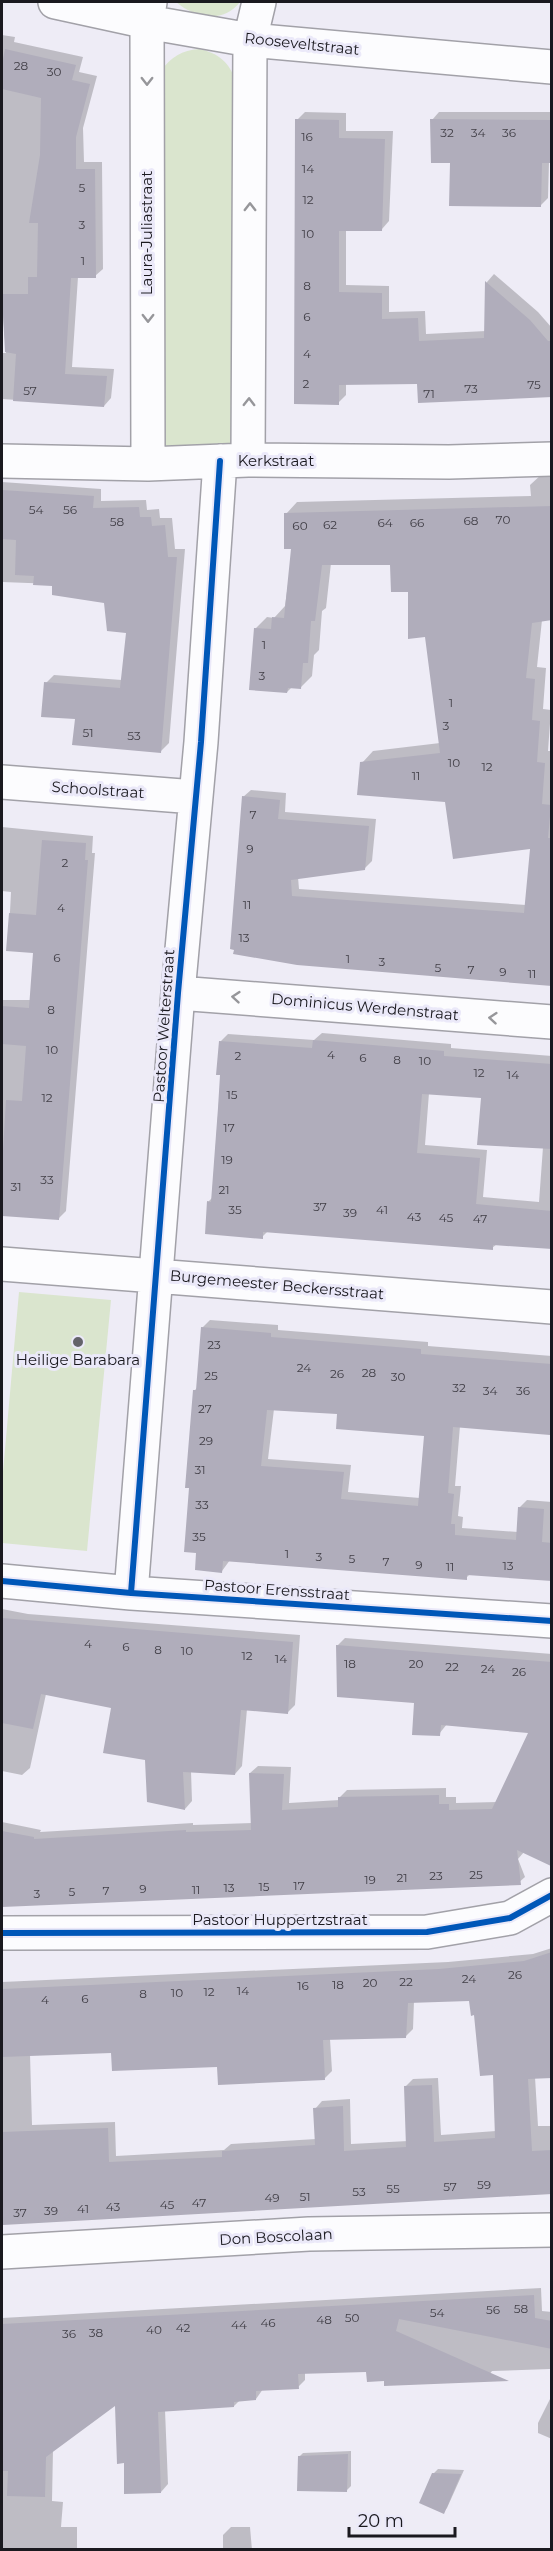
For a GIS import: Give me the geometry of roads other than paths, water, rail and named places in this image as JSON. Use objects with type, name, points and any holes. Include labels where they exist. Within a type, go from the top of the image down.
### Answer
[{"type":"street","name":"Rooseveltstraat","points":[[55,2],[148,12],[250,40],[552,67]]},
{"type":"street","points":[[234,461],[250,40],[259,2]]},
{"type":"street","name":"Laura-Juliastraat","points":[[148,12],[148,464]]},
{"type":"street","name":"Kerkstraat","points":[[2,461],[148,464],[234,461],[449,462],[552,459]]},
{"type":"street","name":"Pastoor Welterstraat","points":[[131,1593],[195,797],[234,461]]},
{"type":"street","name":"Schoolstraat","points":[[2,782],[195,797]]},
{"type":"street","name":"Dominicus Werdenstraat","points":[[178,993],[552,1022]]},
{"type":"street","name":"Burgemeester Beckersstraat","points":[[2,1264],[552,1307]]},
{"type":"street","name":"Pastoor Erensstraat","points":[[2,1581],[131,1593],[552,1621]]},
{"type":"street","name":"Pastoor Huppertzstraat","points":[[2,1933],[427,1932],[510,1918],[552,1895]]},
{"type":"street","name":"Don Boscolaan","points":[[2,2252],[309,2234],[552,2230]]},
{"type":"place","name":"Heilige Barabara","points":[[78,1342]]}]
